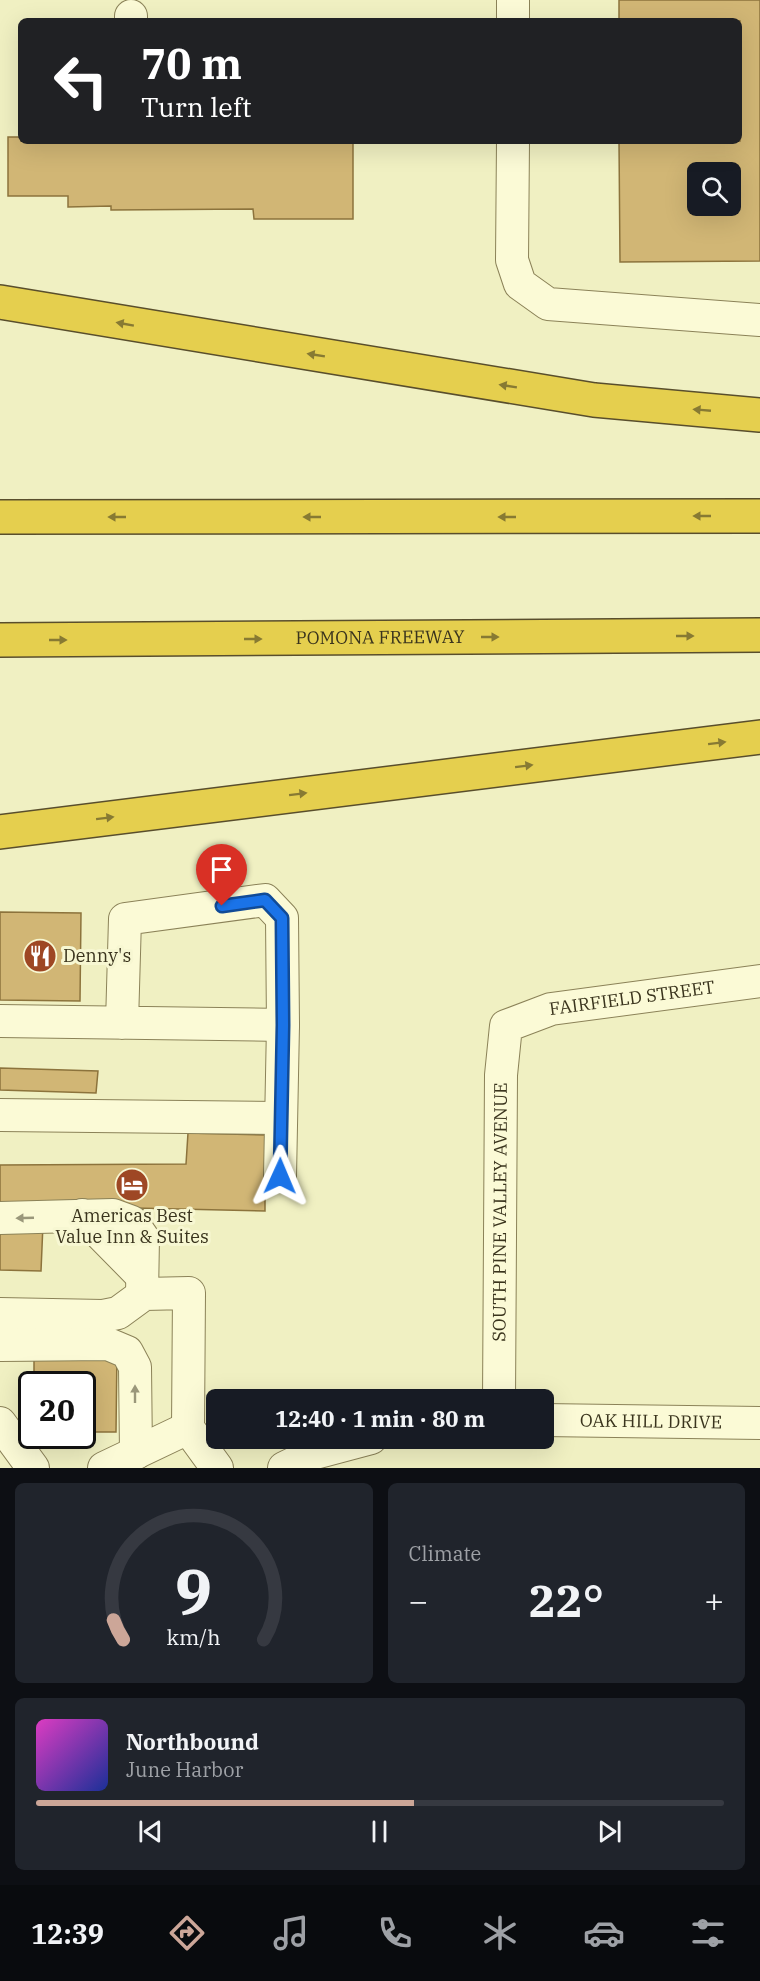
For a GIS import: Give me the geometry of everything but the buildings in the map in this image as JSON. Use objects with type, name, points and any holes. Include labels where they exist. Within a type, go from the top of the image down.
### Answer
[{"type":"highway","points":[[0,302],[594,400],[760,415]]},
{"type":"highway","points":[[0,517],[760,516]]},
{"type":"highway","name":"POMONA FREEWAY","points":[[0,640],[760,635]]},
{"type":"highway","points":[[0,832],[760,738]]},
{"type":"street","points":[[513,0],[513,18]]},
{"type":"street","points":[[513,144],[512,260],[520,284],[548,304],[760,320]]},
{"type":"street","points":[[122,1023],[125,919],[265,900],[282,918],[283,1025],[280,1176]]},
{"type":"street","name":"FAIRFIELD STREET","points":[[507,1026],[551,1009],[760,981]]},
{"type":"street","points":[[0,1021],[283,1025]]},
{"type":"street","name":"SOUTH PINE VALLEY AVENUE","points":[[499,1389],[501,1075],[507,1026]]},
{"type":"street","points":[[0,1115],[281,1118]]},
{"type":"street","points":[[0,1218],[113,1215],[132,1222],[143,1238],[142,1286],[144,1294],[189,1293],[189,1428],[217,1468]]},
{"type":"street","points":[[0,1314],[103,1316],[118,1313],[142,1286]]},
{"type":"street","points":[[0,1345],[108,1344],[128,1352],[135,1367],[136,1453]]},
{"type":"street","name":"OAK HILL DRIVE","points":[[554,1420],[760,1423]]},
{"type":"street","points":[[0,1423],[33,1468]]},
{"type":"street","points":[[104,1468],[189,1428]]},
{"type":"street","points":[[284,1468],[332,1449]]},
{"type":"place","name":"Denny's","points":[[40,956]]},
{"type":"place","name":"Americas Best Value Inn & Suites","points":[[132,1185]]},
{"type":"route","points":[[222,906],[265,900],[282,918],[283,1025],[280,1176]]}]
